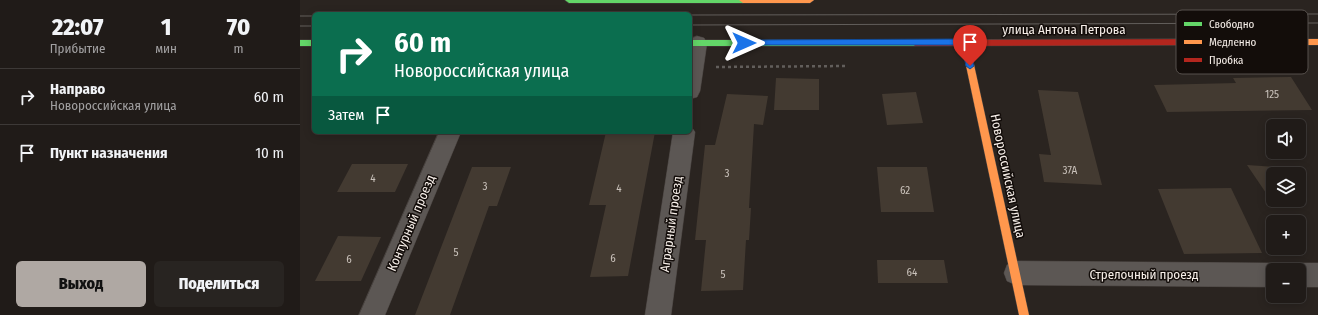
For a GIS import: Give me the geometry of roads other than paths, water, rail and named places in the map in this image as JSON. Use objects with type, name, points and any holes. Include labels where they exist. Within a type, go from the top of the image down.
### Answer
[{"type":"main road","points":[[569,0],[810,0]]},
{"type":"main road","name":"Новороссийская улица","points":[[965,42],[1024,315]]},
{"type":"main road","name":"улица Антона Петрова","points":[[694,43],[1176,42]]},
{"type":"main road","points":[[300,43],[312,43]]},
{"type":"street","points":[[692,67],[694,43]]},
{"type":"street","name":"Контурный проезд","points":[[372,315],[449,134]]},
{"type":"street","name":"Аграрный проезд","points":[[658,315],[684,134]]},
{"type":"street","name":"Стрелочный проезд","points":[[1016,273],[1266,275]]},
{"type":"street","points":[[1306,275],[1318,275]]},
{"type":"tram line","points":[[692,15],[1176,14]]},
{"type":"tram line","points":[[1308,14],[1318,14]]},
{"type":"tram line","points":[[300,16],[312,16]]},
{"type":"tram line","points":[[692,25],[1176,23]]},
{"type":"tram line","points":[[1308,23],[1318,23]]},
{"type":"tram line","points":[[300,26],[312,26]]}]
